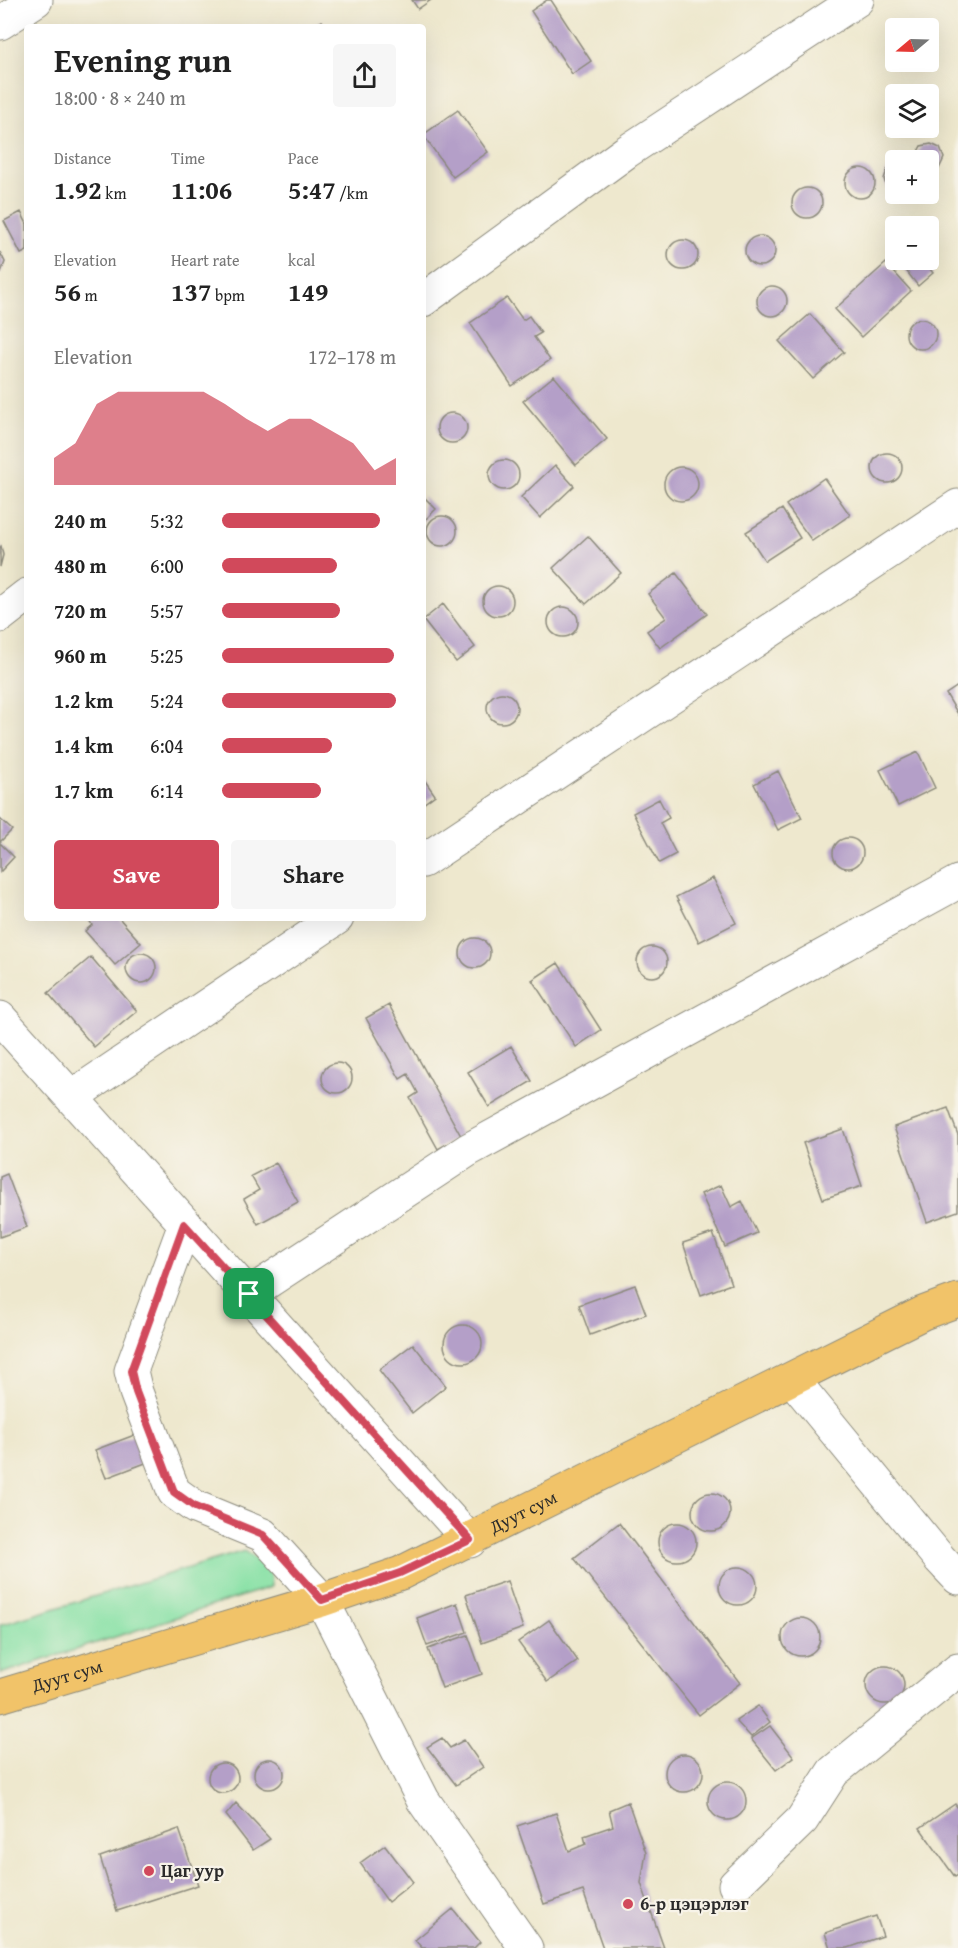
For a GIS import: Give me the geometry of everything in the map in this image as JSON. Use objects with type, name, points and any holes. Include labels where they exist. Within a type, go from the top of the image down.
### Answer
[{"type":"main road","name":"Дуут сум","points":[[0,1696],[322,1600],[400,1573],[793,1380],[923,1313],[958,1300]]},
{"type":"street","points":[[0,24],[36,0]]},
{"type":"street","points":[[426,298],[626,152],[857,0]]},
{"type":"street","points":[[426,859],[958,506]]},
{"type":"street","points":[[0,616],[24,597]]},
{"type":"street","points":[[249,1294],[468,1150],[958,882]]},
{"type":"street","points":[[70,1097],[333,921]]},
{"type":"street","points":[[0,1018],[470,1540]]},
{"type":"street","points":[[184,1224],[131,1371],[136,1392],[174,1492],[195,1507],[263,1535],[322,1600],[423,1800],[526,1948]]},
{"type":"street","points":[[793,1380],[958,1578]]},
{"type":"street","points":[[735,1885],[802,1820],[832,1772],[958,1670]]},
{"type":"green space","points":[[244,1551],[270,1569],[271,1587],[0,1674],[0,1625]]},
{"type":"building","points":[[412,0],[431,0],[418,9]]},
{"type":"building","points":[[547,0],[551,0],[591,61],[572,74],[531,11]]},
{"type":"building","points":[[458,110],[488,152],[453,177],[426,139],[426,133]]},
{"type":"building","points":[[931,144],[940,148],[944,158],[939,169],[939,150],[919,150],[921,146]]},
{"type":"building","points":[[860,168],[871,172],[875,183],[871,194],[860,198],[849,194],[845,183],[849,172]]},
{"type":"building","points":[[807,188],[818,192],[822,203],[818,214],[807,218],[796,214],[792,203],[796,192]]},
{"type":"building","points":[[21,212],[24,218],[24,252],[21,254],[4,221]]},
{"type":"building","points":[[760,236],[771,240],[775,251],[771,262],[760,266],[749,262],[745,251],[749,240]]},
{"type":"building","points":[[683,240],[694,244],[698,255],[694,266],[683,270],[672,266],[668,255],[672,244]]},
{"type":"building","points":[[0,252],[5,262],[0,275]]},
{"type":"building","points":[[885,264],[885,270],[892,270],[911,291],[861,337],[835,309]]},
{"type":"building","points":[[906,270],[931,270],[933,273],[918,286]]},
{"type":"building","points":[[772,286],[783,290],[787,301],[783,312],[772,316],[761,312],[757,301],[761,290]]},
{"type":"building","points":[[507,298],[523,320],[529,316],[541,333],[534,337],[550,360],[512,386],[470,323]]},
{"type":"building","points":[[810,314],[844,352],[813,379],[779,341]]},
{"type":"building","points":[[921,319],[932,323],[936,334],[932,345],[921,349],[910,345],[906,334],[910,323]]},
{"type":"building","points":[[554,376],[607,439],[576,465],[523,401]]},
{"type":"building","points":[[452,413],[463,417],[467,428],[463,439],[452,443],[441,439],[437,428],[441,417]]},
{"type":"building","points":[[887,453],[893,454],[901,462],[901,474],[893,482],[887,483],[881,482],[873,474],[872,468],[873,462],[881,454]]},
{"type":"building","points":[[504,460],[515,464],[519,475],[515,486],[504,490],[493,486],[489,475],[493,464]]},
{"type":"building","points":[[555,465],[574,486],[540,518],[521,497]]},
{"type":"building","points":[[681,467],[693,472],[698,484],[693,496],[681,501],[669,496],[664,484],[669,472]]},
{"type":"building","points":[[824,478],[850,515],[812,541],[786,505]]},
{"type":"building","points":[[426,499],[436,509],[426,519]]},
{"type":"building","points":[[782,509],[800,538],[765,561],[746,532]]},
{"type":"building","points":[[442,516],[448,517],[456,525],[456,537],[448,545],[442,546],[436,545],[428,537],[427,531],[428,525],[436,517]]},
{"type":"building","points":[[588,536],[621,573],[586,604],[553,568]]},
{"type":"building","points":[[0,547],[3,555],[0,567]]},
{"type":"building","points":[[676,573],[707,614],[660,648],[647,631],[666,618],[648,594]]},
{"type":"building","points":[[498,586],[509,590],[513,601],[509,612],[498,616],[487,612],[483,601],[487,590]]},
{"type":"building","points":[[443,604],[475,647],[456,662],[426,624],[426,618]]},
{"type":"building","points":[[563,607],[574,611],[578,622],[574,633],[563,637],[552,633],[548,622],[552,611]]},
{"type":"building","points":[[958,686],[958,714],[946,694]]},
{"type":"building","points":[[502,693],[513,697],[517,708],[513,719],[502,723],[491,719],[487,708],[491,697]]},
{"type":"building","points":[[918,752],[935,788],[898,806],[880,770]]},
{"type":"building","points":[[778,771],[802,818],[778,830],[754,784]]},
{"type":"building","points":[[426,782],[435,795],[426,802]]},
{"type":"building","points":[[659,799],[669,818],[660,823],[676,854],[659,863],[633,813]]},
{"type":"building","points":[[0,819],[12,830],[0,842]]},
{"type":"building","points":[[848,838],[854,839],[862,847],[862,859],[854,867],[848,868],[842,867],[834,859],[833,853],[834,847],[842,839]]},
{"type":"building","points":[[0,843],[14,857],[0,872]]},
{"type":"building","points":[[713,878],[736,923],[699,942],[676,897]]},
{"type":"building","points":[[90,921],[122,921],[141,943],[115,965],[85,931],[92,925]]},
{"type":"building","points":[[475,938],[481,939],[489,947],[489,959],[481,967],[475,968],[469,967],[461,959],[460,953],[461,947],[469,939]]},
{"type":"building","points":[[652,947],[663,951],[667,962],[663,973],[652,977],[641,973],[637,962],[641,951]]},
{"type":"building","points":[[141,953],[147,954],[155,962],[155,974],[147,982],[141,983],[135,982],[127,974],[126,968],[127,962],[135,954]]},
{"type":"building","points":[[91,957],[137,1011],[94,1047],[48,993]]},
{"type":"building","points":[[558,963],[601,1030],[576,1047],[532,980]]},
{"type":"building","points":[[389,1005],[461,1136],[438,1149],[410,1098],[418,1093],[408,1074],[400,1079],[366,1018]]},
{"type":"building","points":[[511,1046],[532,1081],[489,1107],[468,1072]]},
{"type":"building","points":[[337,1063],[348,1067],[352,1078],[348,1089],[337,1093],[326,1089],[322,1078],[326,1067]]},
{"type":"building","points":[[948,1108],[958,1135],[958,1211],[927,1222],[894,1127]]},
{"type":"building","points":[[843,1129],[862,1186],[823,1199],[803,1143]]},
{"type":"building","points":[[276,1163],[298,1202],[258,1224],[244,1199],[259,1190],[251,1176]]},
{"type":"building","points":[[7,1174],[27,1227],[0,1237],[0,1177]]},
{"type":"building","points":[[721,1185],[731,1207],[742,1201],[757,1233],[725,1247],[701,1194]]},
{"type":"building","points":[[713,1233],[731,1284],[701,1295],[683,1243]]},
{"type":"building","points":[[635,1285],[646,1314],[590,1335],[579,1305]]},
{"type":"building","points":[[463,1325],[476,1331],[482,1344],[476,1357],[463,1363],[450,1357],[444,1344],[450,1331]]},
{"type":"building","points":[[413,1344],[446,1386],[412,1413],[379,1370]]},
{"type":"building","points":[[145,1431],[156,1459],[106,1478],[95,1450]]},
{"type":"building","points":[[711,1493],[724,1499],[730,1512],[724,1525],[711,1531],[698,1525],[692,1512],[698,1499]]},
{"type":"building","points":[[619,1523],[740,1683],[699,1715],[574,1558]]},
{"type":"building","points":[[677,1523],[690,1529],[696,1542],[690,1555],[677,1561],[664,1555],[658,1542],[664,1529]]},
{"type":"building","points":[[738,1567],[751,1573],[757,1586],[751,1599],[738,1605],[725,1599],[719,1586],[725,1573]]},
{"type":"building","points":[[507,1581],[523,1628],[482,1643],[466,1595]]},
{"type":"building","points":[[457,1603],[467,1632],[427,1646],[417,1618]]},
{"type":"building","points":[[801,1618],[814,1624],[820,1637],[814,1650],[801,1656],[788,1650],[782,1637],[788,1624]]},
{"type":"building","points":[[549,1620],[578,1661],[547,1682],[518,1642]]},
{"type":"building","points":[[468,1635],[482,1674],[442,1688],[428,1649]]},
{"type":"building","points":[[885,1666],[898,1672],[904,1685],[898,1698],[885,1704],[872,1698],[866,1685],[872,1672]]},
{"type":"building","points":[[758,1706],[770,1722],[751,1737],[736,1721]]},
{"type":"building","points":[[770,1726],[794,1757],[776,1770],[751,1739]]},
{"type":"building","points":[[442,1738],[450,1748],[464,1740],[483,1767],[456,1785],[427,1747]]},
{"type":"building","points":[[684,1754],[697,1760],[703,1773],[697,1786],[684,1792],[671,1786],[665,1773],[671,1760]]},
{"type":"building","points":[[269,1759],[280,1763],[284,1774],[280,1785],[269,1789],[258,1785],[254,1774],[258,1763]]},
{"type":"building","points":[[223,1763],[234,1767],[238,1778],[234,1789],[223,1793],[212,1789],[208,1778],[212,1767]]},
{"type":"building","points":[[727,1782],[740,1788],[746,1801],[740,1814],[727,1820],[714,1814],[708,1801],[714,1788]]},
{"type":"building","points":[[628,1802],[646,1853],[641,1883],[664,1948],[603,1948],[583,1891],[544,1904],[517,1826],[556,1813],[569,1851],[586,1844],[584,1836],[613,1826],[609,1810]]},
{"type":"building","points":[[236,1803],[270,1839],[253,1850],[226,1815]]},
{"type":"building","points":[[955,1804],[958,1808],[958,1875],[955,1877],[920,1828]]},
{"type":"building","name":"Цаг уур","points":[[179,1829],[198,1885],[117,1911],[100,1857]]},
{"type":"building","points":[[385,1845],[413,1882],[388,1902],[360,1863]]},
{"type":"building","points":[[453,1909],[480,1942],[474,1948],[422,1948],[415,1940]]},
{"type":"building","points":[[876,1916],[883,1936],[848,1948],[830,1948],[825,1933]]},
{"type":"place","name":"Цаг уур","points":[[149,1871]]},
{"type":"place","name":"6-р цэцэрлэг","points":[[628,1904]]},
{"type":"route","points":[[184,1224],[249,1294],[359,1417],[470,1540],[400,1573],[322,1600],[263,1535],[195,1507],[174,1492],[136,1392],[131,1371],[184,1224]]}]
